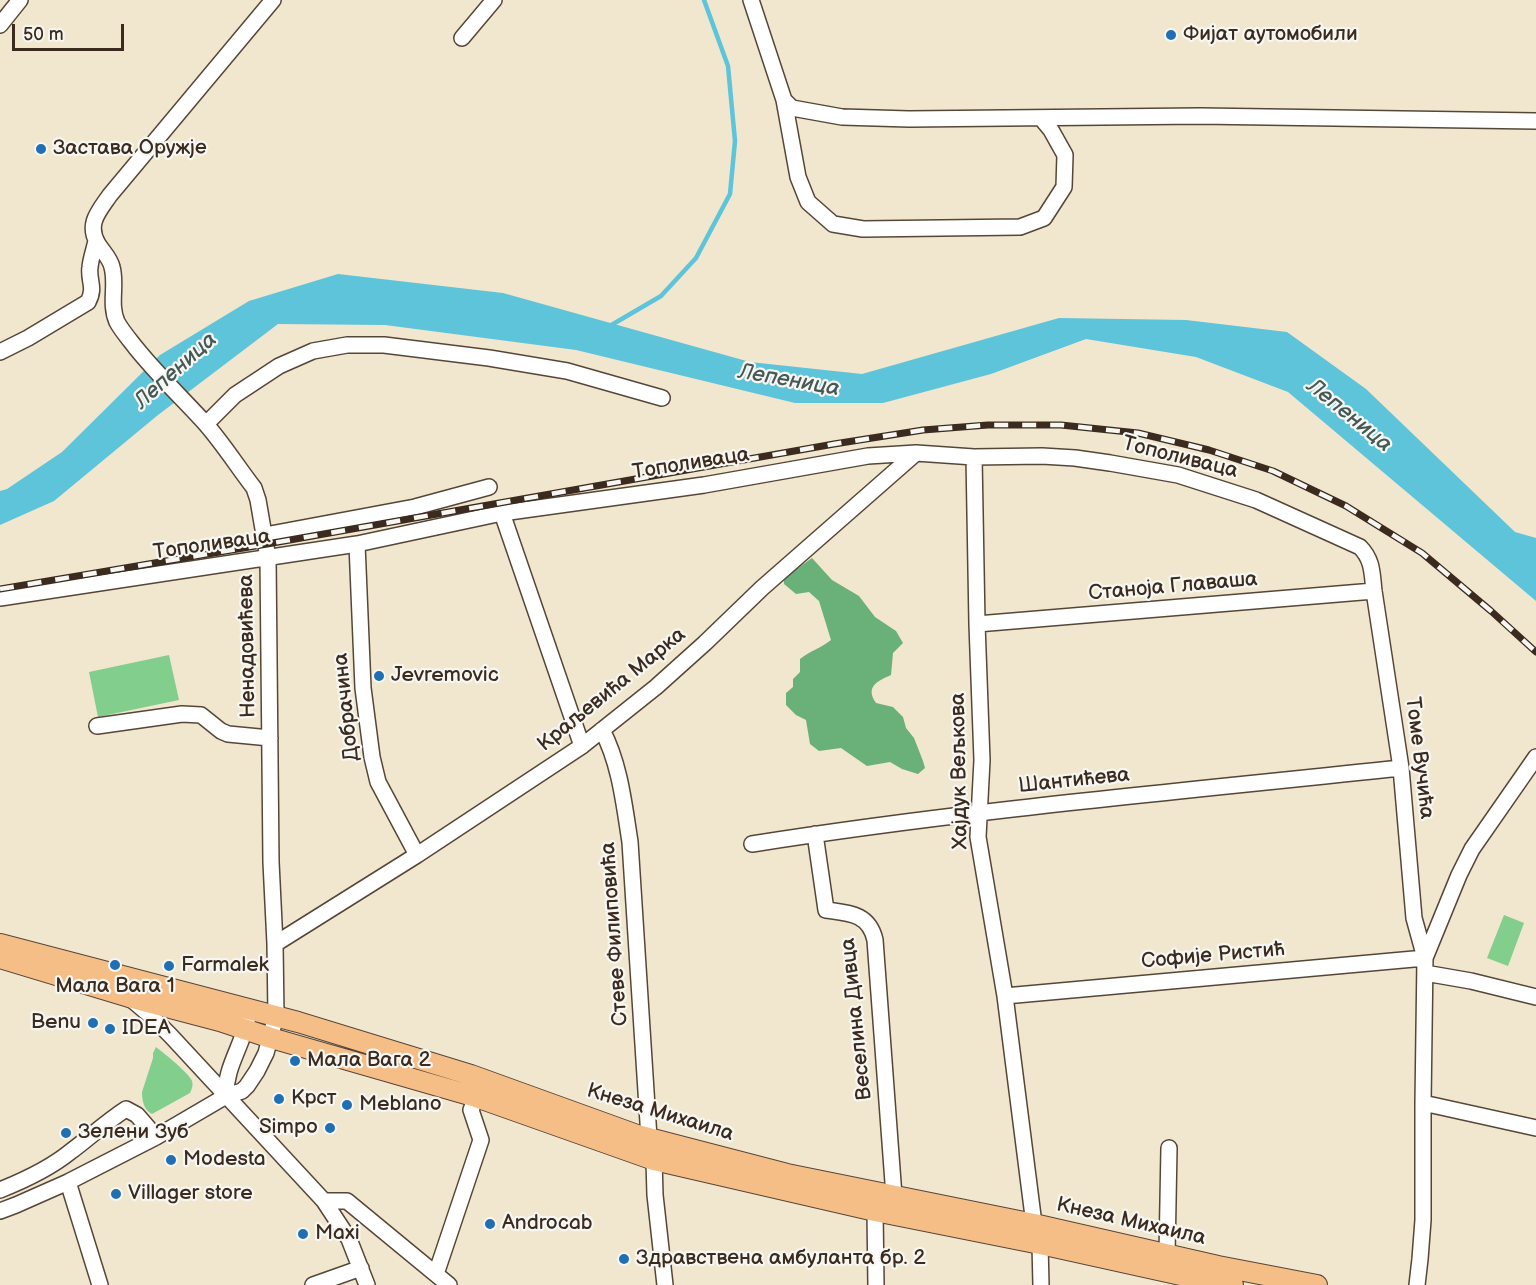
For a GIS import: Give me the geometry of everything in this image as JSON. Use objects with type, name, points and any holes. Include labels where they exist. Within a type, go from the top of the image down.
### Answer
[{"type":"main road","name":"Кнеза Михаила","points":[[0,944],[276,1016],[450,1068],[626,1131],[787,1174],[1317,1285]]},
{"type":"main road","name":"Кнеза Михаила","points":[[0,958],[476,1097],[654,1160],[875,1211],[1233,1285]]},
{"type":"street","points":[[0,25],[20,0]]},
{"type":"street","points":[[0,352],[88,302],[92,295],[90,266],[96,241],[92,228],[93,221],[110,195],[273,0]]},
{"type":"street","points":[[462,38],[494,0]]},
{"type":"street","points":[[751,0],[784,100],[798,177],[808,202],[833,224],[862,229],[1020,227],[1044,218],[1064,187],[1065,155],[1051,130],[1041,118]]},
{"type":"street","points":[[784,100],[792,108],[842,117],[909,119],[1200,116],[1536,121]]},
{"type":"street","name":"Ненадовићева","points":[[0,1211],[68,1182],[156,1137],[247,1086],[266,1053],[276,1016],[271,862],[268,558],[258,500],[254,488],[203,421],[152,368],[123,332],[116,319],[112,297],[114,274],[111,264],[96,241]]},
{"type":"street","points":[[203,421],[279,366],[313,351],[347,345],[384,345],[489,358],[567,371],[662,398]]},
{"type":"street","name":"Тополиваца","points":[[0,598],[357,544],[502,513],[704,484],[868,456],[916,453],[974,458],[1042,456],[1075,458],[1178,475],[1256,500],[1353,544],[1365,552],[1370,563]]},
{"type":"street","name":"Краљевића Марка","points":[[275,944],[417,855],[582,746],[656,687],[762,588],[916,453]]},
{"type":"street","name":"Хајдук Вељкова","points":[[974,458],[982,760],[978,837],[1005,996],[1034,1224]]},
{"type":"street","name":"Тополиваца","points":[[265,536],[415,507],[489,487]]},
{"type":"street","points":[[502,513],[582,746]]},
{"type":"street","name":"Добрачина","points":[[357,544],[363,688],[372,757],[378,782],[417,855]]},
{"type":"street","name":"Томе Вучића","points":[[1370,563],[1401,768],[1414,918],[1425,965],[1423,1220],[1417,1285]]},
{"type":"street","name":"Станоја Главаша","points":[[977,624],[1374,591]]},
{"type":"street","points":[[97,726],[182,714],[201,715],[228,734],[270,738]]},
{"type":"street","name":"Стеве Филиповића","points":[[602,730],[614,758],[630,842],[649,1138]]},
{"type":"street","name":"Томе Вучића","points":[[1425,965],[1441,918],[1472,849],[1536,757]]},
{"type":"street","name":"Шантићева","points":[[752,844],[979,813],[1401,768]]},
{"type":"street","name":"Веселина Дивца","points":[[815,834],[826,910],[853,914],[862,919],[871,927],[875,940],[894,1196]]},
{"type":"street","points":[[1414,918],[1421,924],[1427,924],[1441,918]]},
{"type":"street","name":"Софије Ристић","points":[[1005,996],[1425,965],[1471,981],[1536,997]]},
{"type":"street","points":[[129,997],[151,1016],[324,1201],[349,1239],[367,1285]]},
{"type":"street","points":[[226,1096],[227,1073],[245,1030],[250,1009]]},
{"type":"street","points":[[436,1274],[482,1140],[471,1110],[476,1097]]},
{"type":"street","points":[[1423,1103],[1536,1128]]},
{"type":"street","points":[[0,1190],[30,1178],[69,1154],[126,1109],[137,1115],[156,1137]]},
{"type":"street","points":[[1167,1254],[1168,1148]]},
{"type":"street","points":[[654,1160],[655,1195],[665,1285]]},
{"type":"street","points":[[68,1182],[100,1285]]},
{"type":"street","points":[[324,1201],[347,1201],[449,1285]]},
{"type":"street","points":[[875,1211],[876,1285]]},
{"type":"street","points":[[1040,1244],[1041,1285]]},
{"type":"street","points":[[313,1285],[361,1268]]},
{"type":"green space","points":[[812,558],[832,580],[859,596],[875,617],[896,631],[903,643],[893,653],[891,675],[877,682],[872,693],[876,703],[893,707],[903,717],[925,768],[918,774],[890,762],[867,766],[841,748],[819,751],[810,744],[806,720],[796,715],[786,705],[786,693],[793,687],[793,679],[800,672],[800,659],[831,640],[819,601],[809,592],[796,594],[784,584],[784,578]]},
{"type":"green space","points":[[169,655],[179,700],[98,717],[89,672]]},
{"type":"green space","points":[[1504,915],[1524,923],[1508,966],[1487,958]]},
{"type":"green space","points":[[156,1047],[184,1071],[193,1085],[190,1093],[152,1114],[144,1105],[142,1092]]},
{"type":"water","name":"Лепеница","points":[[338,274],[503,293],[750,362],[862,374],[1059,318],[1186,320],[1287,332],[1366,389],[1515,532],[1536,538],[1536,601],[1288,392],[1196,357],[1086,339],[991,374],[883,403],[795,403],[576,350],[385,325],[278,324],[158,415],[54,501],[0,525],[0,491],[7,489],[62,452],[160,355],[249,301]]},
{"type":"waterway","points":[[608,327],[661,296],[696,258],[730,194],[735,141],[728,66],[704,0]]},
{"type":"railway","points":[[0,589],[923,430],[988,425],[1061,425],[1138,433],[1209,450],[1273,471],[1346,506],[1422,553],[1536,652]]},
{"type":"place","name":"Фијат аутомобили","points":[[1171,35]]},
{"type":"place","name":"Застава Оружје","points":[[41,149]]},
{"type":"place","name":"Jevremovic","points":[[379,676]]},
{"type":"place","name":"Мала Вага 1","points":[[115,965]]},
{"type":"place","name":"Farmalek","points":[[169,966]]},
{"type":"place","name":"Benu","points":[[93,1023]]},
{"type":"place","name":"IDEA","points":[[110,1029]]},
{"type":"place","name":"Мала Вага 2","points":[[295,1061]]},
{"type":"place","name":"Крст","points":[[279,1099]]},
{"type":"place","name":"Meblano","points":[[347,1105]]},
{"type":"place","name":"Simpo","points":[[330,1128]]},
{"type":"place","name":"Зелени Зуб","points":[[66,1133]]},
{"type":"place","name":"Modesta","points":[[171,1160]]},
{"type":"place","name":"Villager store","points":[[116,1194]]},
{"type":"place","name":"Androcab","points":[[490,1224]]},
{"type":"place","name":"Maxi","points":[[303,1234]]},
{"type":"place","name":"Здравствена амбуланта бр. 2","points":[[624,1259]]}]
